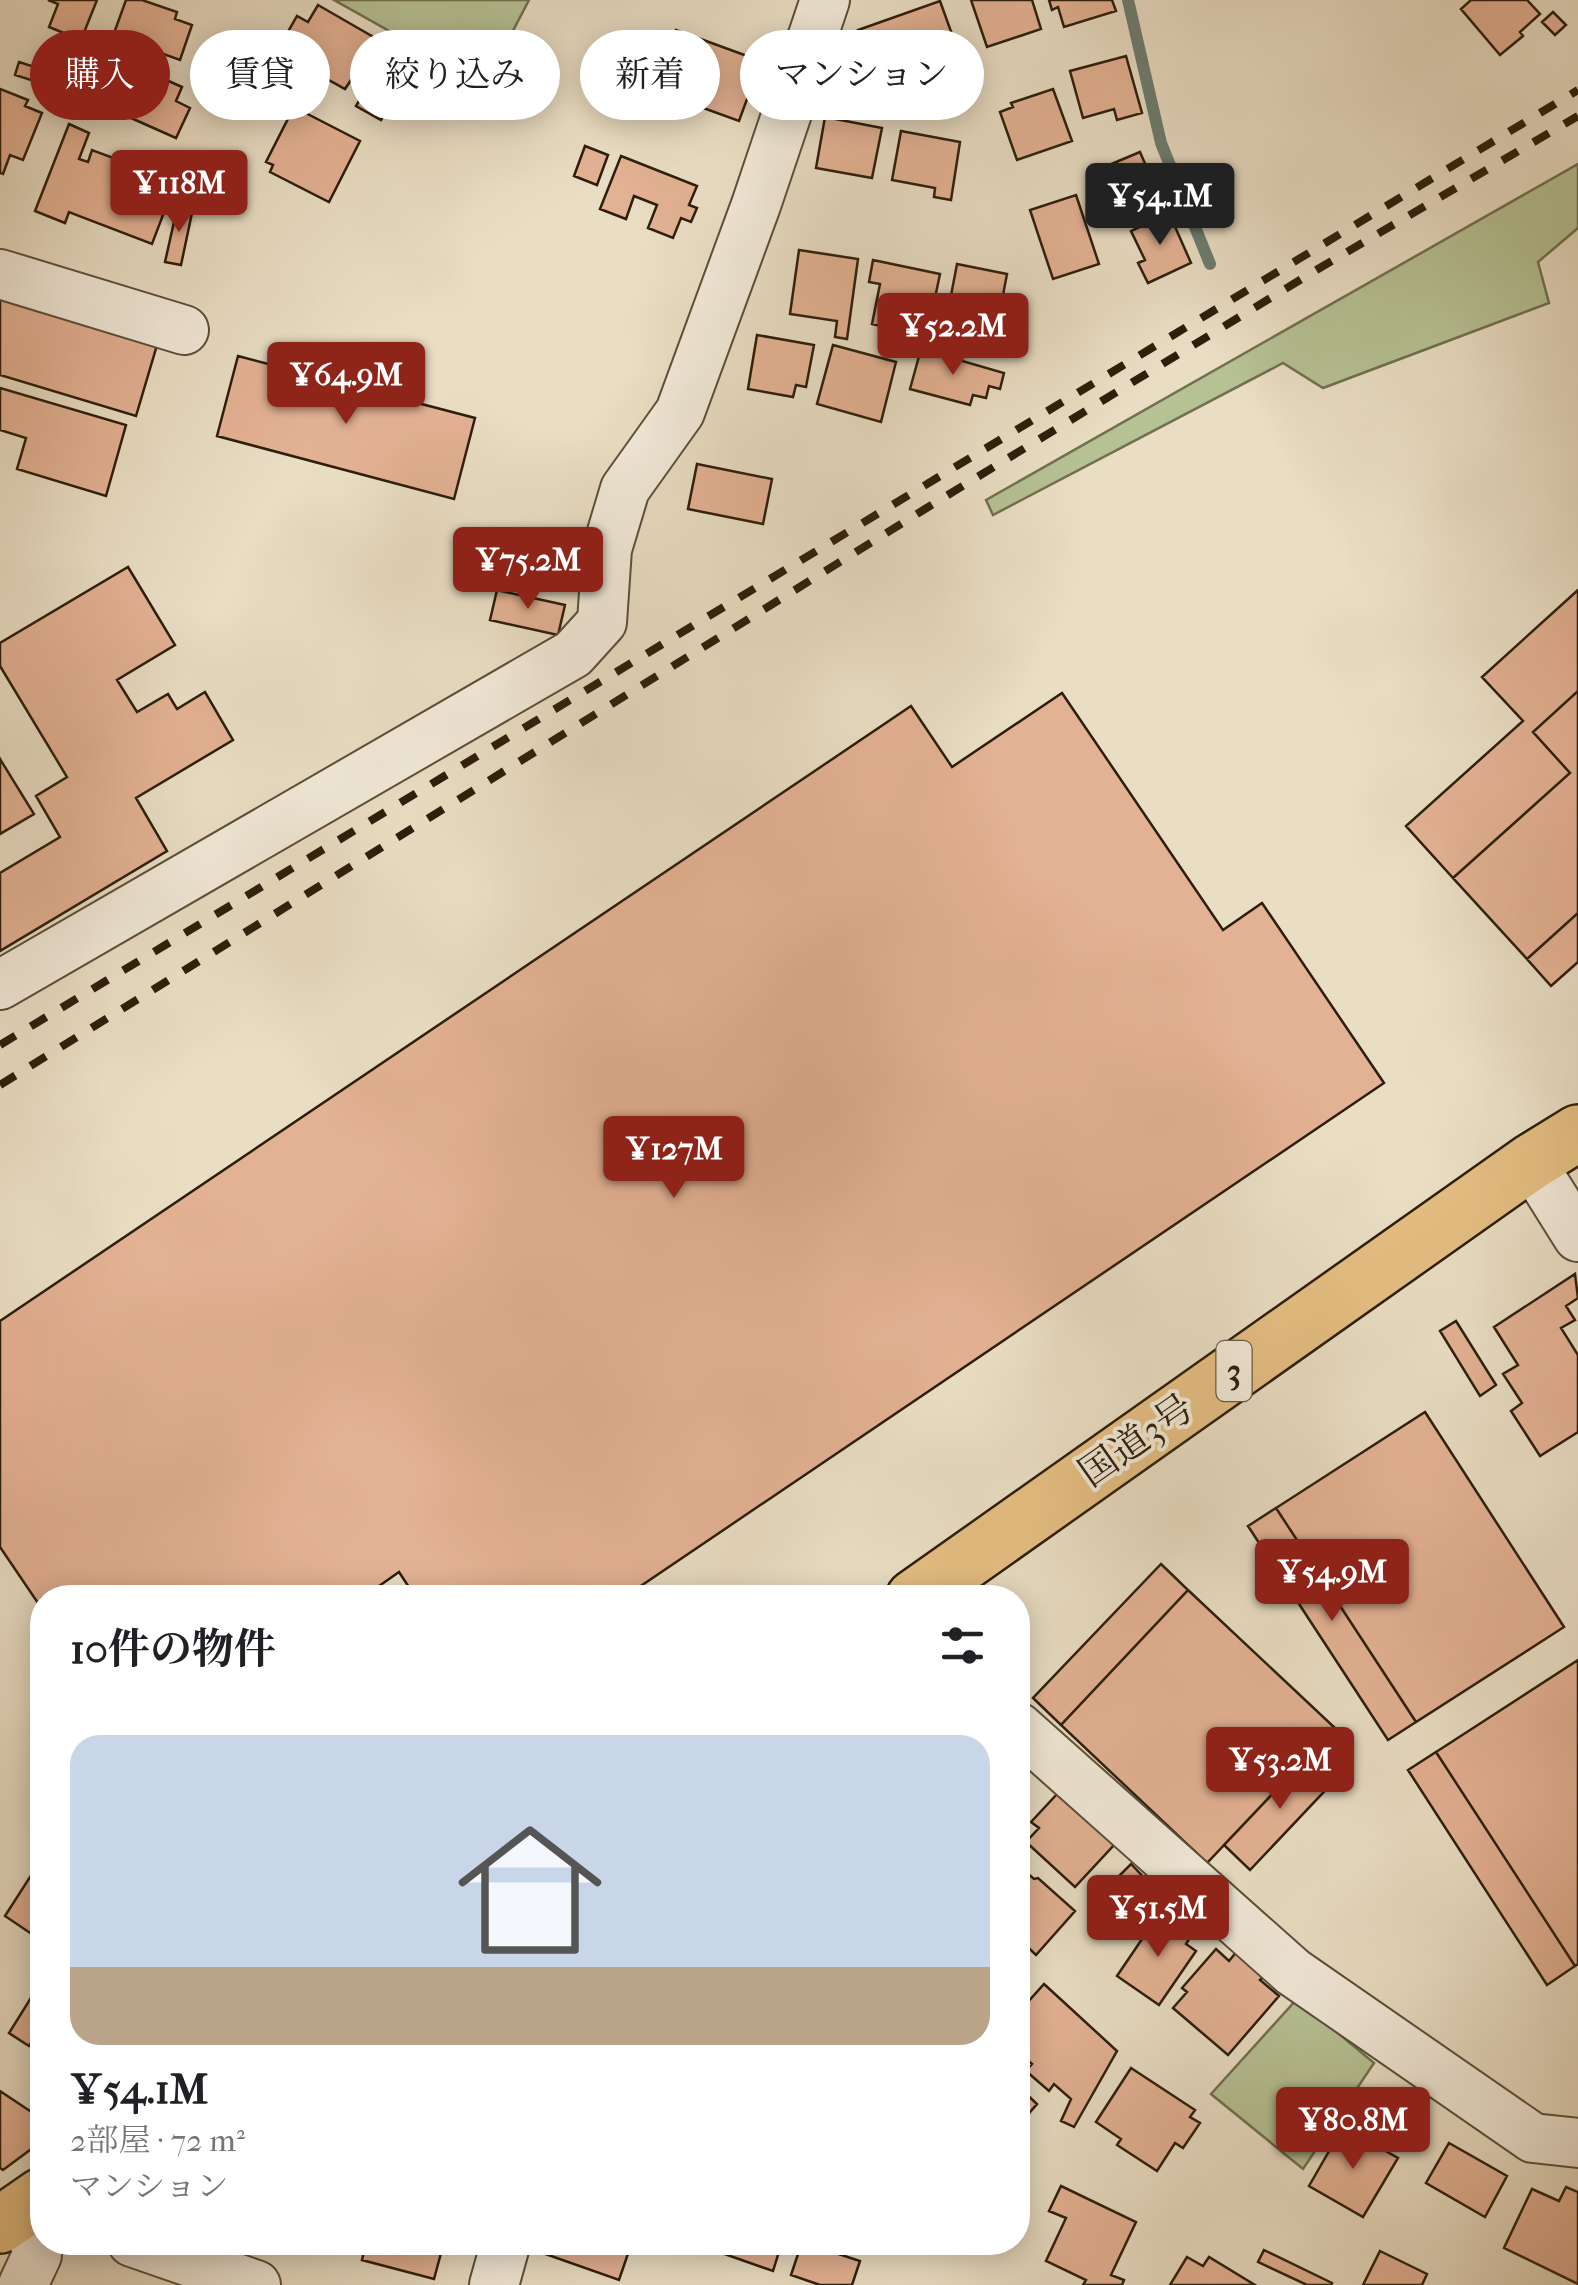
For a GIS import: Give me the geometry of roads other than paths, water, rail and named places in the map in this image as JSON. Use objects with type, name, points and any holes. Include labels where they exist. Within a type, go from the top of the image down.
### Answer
[{"type":"highway","name":"国道3号","points":[[932,1585],[1561,1143]]},
{"type":"street","points":[[0,985],[573,654],[602,622],[607,549],[625,490],[680,412],[825,0]]},
{"type":"street","points":[[0,274],[184,330]]},
{"type":"street","points":[[1561,1143],[1578,1238]]},
{"type":"street","points":[[1030,1737],[1293,1972],[1533,2138],[1578,2143]]},
{"type":"street","points":[[22,2207],[30,2233]]},
{"type":"street","points":[[23,2285],[37,2255]]},
{"type":"street","points":[[169,2255],[256,2285]]},
{"type":"street","points":[[494,2285],[502,2255]]},
{"type":"waterway","points":[[1128,0],[1161,143],[1210,264]]},
{"type":"railway","points":[[0,1045],[1578,90]]},
{"type":"railway","points":[[0,1085],[925,509],[1578,116]]}]
